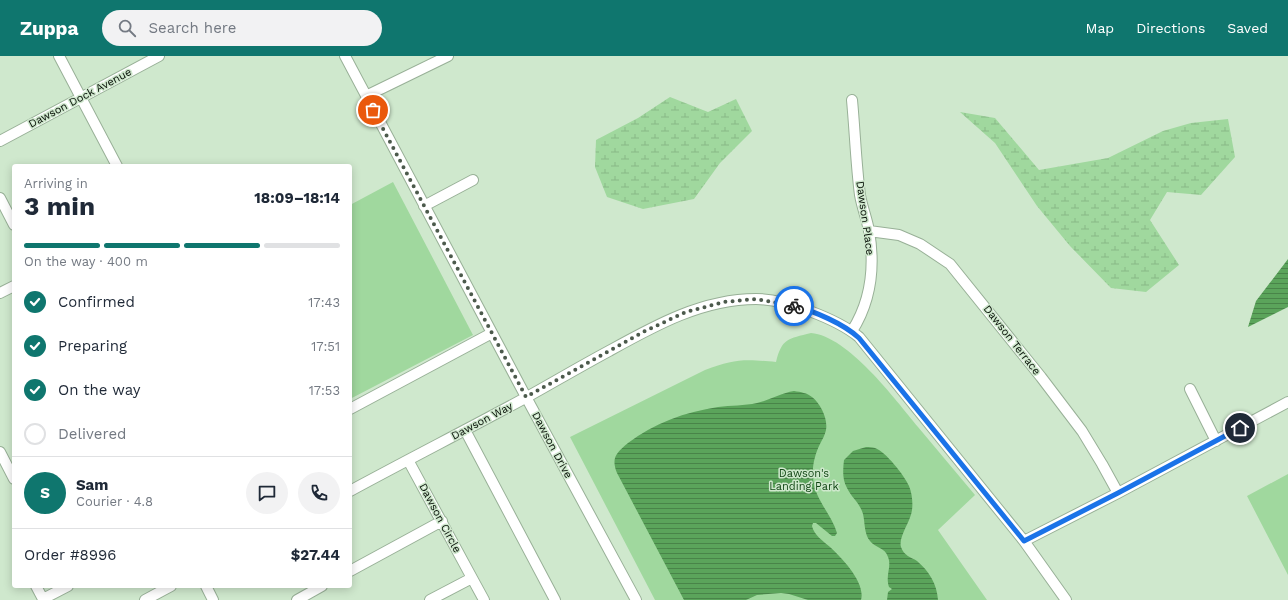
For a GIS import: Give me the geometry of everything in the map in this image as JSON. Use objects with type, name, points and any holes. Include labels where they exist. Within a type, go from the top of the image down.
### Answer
[{"type":"street","points":[[59,56],[116,164]]},
{"type":"street","name":"Dawson Dock Avenue","points":[[0,141],[159,56]]},
{"type":"street","name":"Dawson Drive","points":[[345,56],[526,397],[636,600]]},
{"type":"street","points":[[366,96],[448,56]]},
{"type":"street","name":"Dawson Place","points":[[852,100],[860,196],[869,231],[871,263],[870,285],[866,302],[860,318],[852,331]]},
{"type":"street","points":[[424,206],[473,180]]},
{"type":"street","points":[[0,198],[4,217],[12,223]]},
{"type":"street","name":"Dawson Terrace","points":[[869,231],[899,235],[920,244],[950,264],[1082,431],[1118,493]]},
{"type":"street","points":[[0,293],[12,287]]},
{"type":"street","name":"Dawson Way","points":[[352,490],[526,397],[645,331],[686,312],[724,302],[756,299],[784,303],[808,310],[852,331],[859,338],[1024,541],[1066,600]]},
{"type":"street","points":[[352,408],[492,333]]},
{"type":"street","points":[[1190,389],[1216,441]]},
{"type":"street","points":[[1024,541],[1118,493],[1288,402]]},
{"type":"street","points":[[465,430],[555,600]]},
{"type":"street","points":[[0,452],[12,474]]},
{"type":"street","name":"Dawson Circle","points":[[408,460],[484,600]]},
{"type":"street","points":[[352,570],[442,521]]},
{"type":"street","points":[[430,600],[472,578]]},
{"type":"street","points":[[37,588],[43,599],[64,588]]},
{"type":"street","points":[[145,600],[167,588]]},
{"type":"street","points":[[207,588],[213,600]]},
{"type":"street","points":[[297,600],[318,588]]},
{"type":"green space","points":[[670,97],[708,112],[736,99],[752,131],[720,163],[694,199],[643,209],[607,197],[595,167],[596,140],[638,118]]},
{"type":"green space","points":[[960,112],[995,118],[1039,170],[1108,158],[1163,131],[1191,123],[1228,119],[1235,157],[1201,195],[1167,192],[1150,220],[1179,265],[1146,292],[1111,288],[1070,246],[1037,206],[995,143]]},
{"type":"green space","points":[[393,182],[473,335],[352,398],[352,204]]},
{"type":"green space","name":"Dawson's Landing Park","points":[[811,333],[825,337],[840,345],[870,371],[897,401],[975,495],[938,530],[987,600],[655,600],[570,437],[705,370],[739,361],[755,360],[776,362],[781,348],[787,341],[791,338]]},
{"type":"green space","points":[[1288,474],[1288,575],[1247,496]]},
{"type":"shaded area","points":[[1288,259],[1288,307],[1248,327],[1256,301]]},
{"type":"shaded area","points":[[794,391],[806,394],[815,400],[823,412],[826,421],[826,432],[814,460],[813,477],[819,499],[831,519],[837,533],[835,536],[832,536],[816,523],[813,523],[812,526],[817,535],[852,571],[860,586],[862,593],[861,600],[808,600],[781,593],[757,595],[746,600],[684,600],[617,473],[614,463],[616,456],[628,443],[638,436],[670,419],[706,409],[757,403]]},
{"type":"shaded area","points":[[866,447],[875,448],[884,454],[907,481],[911,492],[912,510],[901,539],[901,547],[906,554],[917,561],[929,574],[934,583],[938,600],[887,600],[888,592],[892,589],[889,587],[888,583],[889,561],[887,554],[885,551],[872,543],[868,538],[862,510],[845,485],[844,478],[844,460],[853,451]]},
{"type":"way so far","points":[[373,110],[526,397],[645,331],[686,312],[724,302],[756,299],[794,306]]},
{"type":"route","points":[[794,306],[808,310],[852,331],[859,338],[1024,541],[1240,428]]}]
